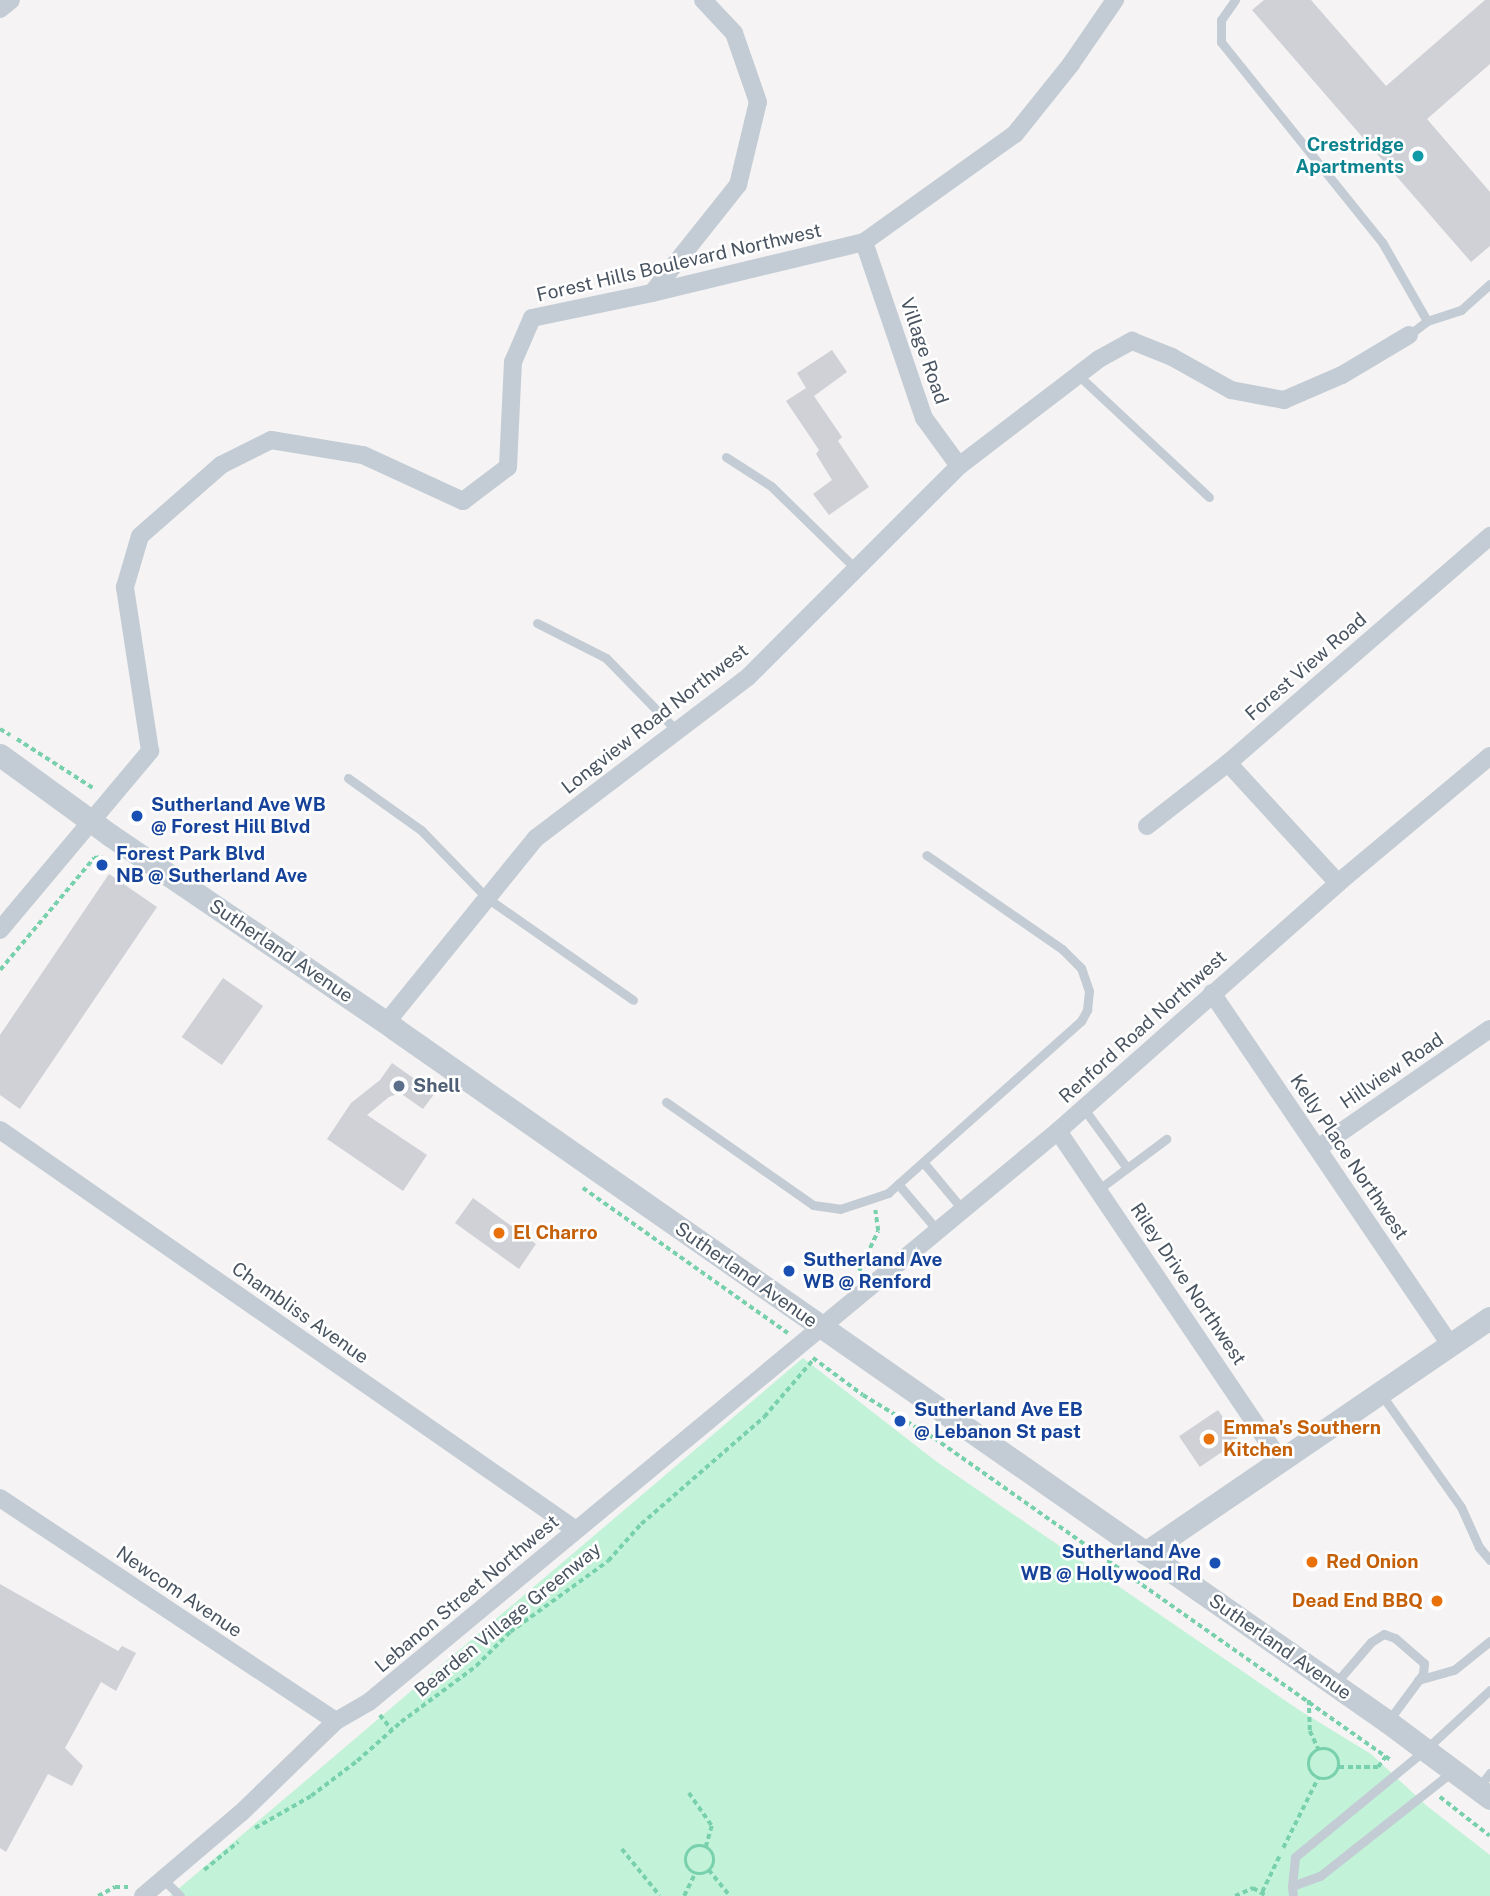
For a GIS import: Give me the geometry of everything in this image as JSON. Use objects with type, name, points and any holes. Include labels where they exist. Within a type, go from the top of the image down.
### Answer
[{"type":"street","points":[[0,9],[11,0]]},
{"type":"street","points":[[652,293],[738,185],[758,102],[734,33],[703,0]]},
{"type":"street","name":"Forest Hills Boulevard Northwest","points":[[91,821],[150,751],[125,587],[140,536],[220,466],[271,440],[363,455],[463,501],[508,467],[513,362],[532,318],[652,293],[864,242],[1015,134],[1071,64],[1115,0]]},
{"type":"street","name":"Village Road","points":[[864,242],[924,418],[959,466]]},
{"type":"street","name":"Longview Road Northwest","points":[[386,1023],[536,838],[748,677],[959,466],[1099,359],[1132,341],[1172,357],[1231,390],[1284,400],[1342,375],[1409,335]]},
{"type":"street","name":"Forest View Road","points":[[1147,827],[1228,763],[1490,536]]},
{"type":"street","name":"Sutherland Avenue","points":[[0,755],[1454,1770],[1486,1786]]},
{"type":"street","name":"Renford Road Northwest","points":[[821,1327],[1084,1110],[1338,883],[1490,756]]},
{"type":"street","points":[[1228,763],[1338,883]]},
{"type":"street","points":[[0,930],[91,821]]},
{"type":"street","name":"Kelly Place Northwest","points":[[1212,993],[1451,1346]]},
{"type":"street","name":"Hillview Road","points":[[1318,1148],[1490,1029]]},
{"type":"street","name":"Chambliss Avenue","points":[[0,1130],[576,1530]]},
{"type":"street","name":"Riley Drive Northwest","points":[[1058,1131],[1281,1462]]},
{"type":"street","points":[[1145,1553],[1490,1318]]},
{"type":"street","name":"Lebanon Street Northwest","points":[[143,1896],[165,1881],[241,1813],[336,1721],[369,1702],[821,1327]]},
{"type":"street","name":"Newcom Avenue","points":[[0,1498],[336,1721]]},
{"type":"lane","points":[[1234,0],[1221,20],[1221,42],[1382,242],[1427,321]]},
{"type":"lane","points":[[1409,335],[1427,321],[1461,310],[1490,284]]},
{"type":"lane","points":[[1077,375],[1209,498]]},
{"type":"lane","points":[[726,457],[771,486],[856,569]]},
{"type":"lane","points":[[537,624],[606,658],[677,732]]},
{"type":"lane","points":[[348,778],[421,830],[487,898],[633,1000]]},
{"type":"lane","points":[[666,1102],[813,1205],[840,1209],[888,1194],[1081,1021],[1087,1010],[1089,991],[1082,968],[1062,950],[926,855]]},
{"type":"lane","points":[[1084,1110],[1126,1168]]},
{"type":"lane","points":[[1099,1189],[1166,1139]]},
{"type":"lane","points":[[923,1162],[963,1210]]},
{"type":"lane","points":[[898,1184],[937,1231]]},
{"type":"lane","points":[[1381,1394],[1461,1507],[1479,1546],[1490,1560]]},
{"type":"lane","points":[[1334,1685],[1371,1642],[1384,1633],[1395,1638],[1424,1663],[1418,1680],[1388,1722]]},
{"type":"lane","points":[[1418,1680],[1454,1671],[1490,1641]]},
{"type":"lane","points":[[1292,1891],[1295,1857],[1426,1749],[1490,1690]]},
{"type":"lane","points":[[1292,1891],[1320,1877],[1454,1770]]},
{"type":"lane","points":[[165,1881],[180,1896]]},
{"type":"path","points":[[0,729],[93,788]]},
{"type":"path","points":[[0,970],[94,858]]},
{"type":"path","points":[[856,1276],[878,1231],[872,1201]]},
{"type":"path","name":"Bearden Village Greenway","points":[[165,1881],[207,1870],[257,1826],[311,1796],[477,1666],[510,1632],[608,1561],[641,1524],[764,1417],[814,1359]]},
{"type":"path","points":[[1309,1700],[1310,1731],[1319,1750]]},
{"type":"path","points":[[1327,1749],[1335,1754],[1339,1767],[1331,1777],[1318,1777],[1312,1773],[1309,1763],[1313,1754],[1327,1749]]},
{"type":"path","points":[[1339,1767],[1378,1767],[1387,1756]]},
{"type":"path","points":[[1262,1892],[1318,1777]]},
{"type":"path","points":[[689,1793],[712,1826],[706,1847],[714,1860],[709,1870]]},
{"type":"path","points":[[695,1872],[686,1862],[688,1853],[695,1847],[706,1847]]},
{"type":"path","points":[[622,1849],[660,1896]]},
{"type":"path","points":[[695,1872],[709,1870]]},
{"type":"path","points":[[709,1870],[730,1896]]},
{"type":"path","points":[[684,1896],[695,1872]]},
{"type":"path","points":[[1235,1896],[1246,1889],[1262,1892],[1267,1896]]},
{"type":"green space","points":[[803,1358],[937,1462],[1299,1710],[1371,1754],[1427,1806],[1490,1855],[1490,1896],[170,1896]]},
{"type":"building","name":"Crestridge Apartments","points":[[1264,0],[1311,0],[1386,86],[1485,0],[1490,0],[1490,64],[1427,119],[1490,192],[1490,246],[1471,262],[1252,10]]},
{"type":"building","points":[[832,350],[847,372],[814,396],[842,437],[838,441],[869,487],[829,515],[813,494],[832,480],[816,454],[819,450],[786,401],[806,388],[797,373]]},
{"type":"building","points":[[109,874],[157,907],[20,1109],[0,1095],[0,1035]]},
{"type":"building","points":[[223,978],[263,1006],[222,1065],[182,1037]]},
{"type":"building","points":[[392,1063],[435,1093],[423,1109],[400,1093],[389,1097],[367,1115],[427,1155],[403,1191],[327,1139],[351,1103],[380,1080]]},
{"type":"building","name":"El Charro","points":[[473,1198],[517,1230],[522,1223],[531,1229],[526,1237],[536,1244],[519,1269],[455,1223]]},
{"type":"building","name":"Emma's Southern Kitchen","points":[[1218,1410],[1239,1441],[1200,1467],[1179,1436]]},
{"type":"building","points":[[0,1584],[118,1651],[122,1646],[136,1653],[116,1691],[101,1682],[65,1748],[83,1766],[72,1786],[48,1774],[6,1852],[0,1848]]},
{"type":"place","name":"Crestridge Apartments","points":[[1418,156]]},
{"type":"place","name":"Sutherland Ave WB @ Forest Hill Blvd","points":[[137,816]]},
{"type":"place","name":"Forest Park Blvd NB @ Sutherland Ave","points":[[102,865]]},
{"type":"place","name":"Shell","points":[[399,1086]]},
{"type":"place","name":"El Charro","points":[[499,1233]]},
{"type":"place","name":"Sutherland Ave WB @ Renford","points":[[789,1271]]},
{"type":"place","name":"Sutherland Ave EB @ Lebanon St past","points":[[900,1421]]},
{"type":"place","name":"Emma's Southern Kitchen","points":[[1209,1439]]},
{"type":"place","name":"Red Onion","points":[[1312,1562]]},
{"type":"place","name":"Sutherland Ave WB @ Hollywood Rd","points":[[1215,1563]]},
{"type":"place","name":"Dead End BBQ","points":[[1437,1601]]}]
